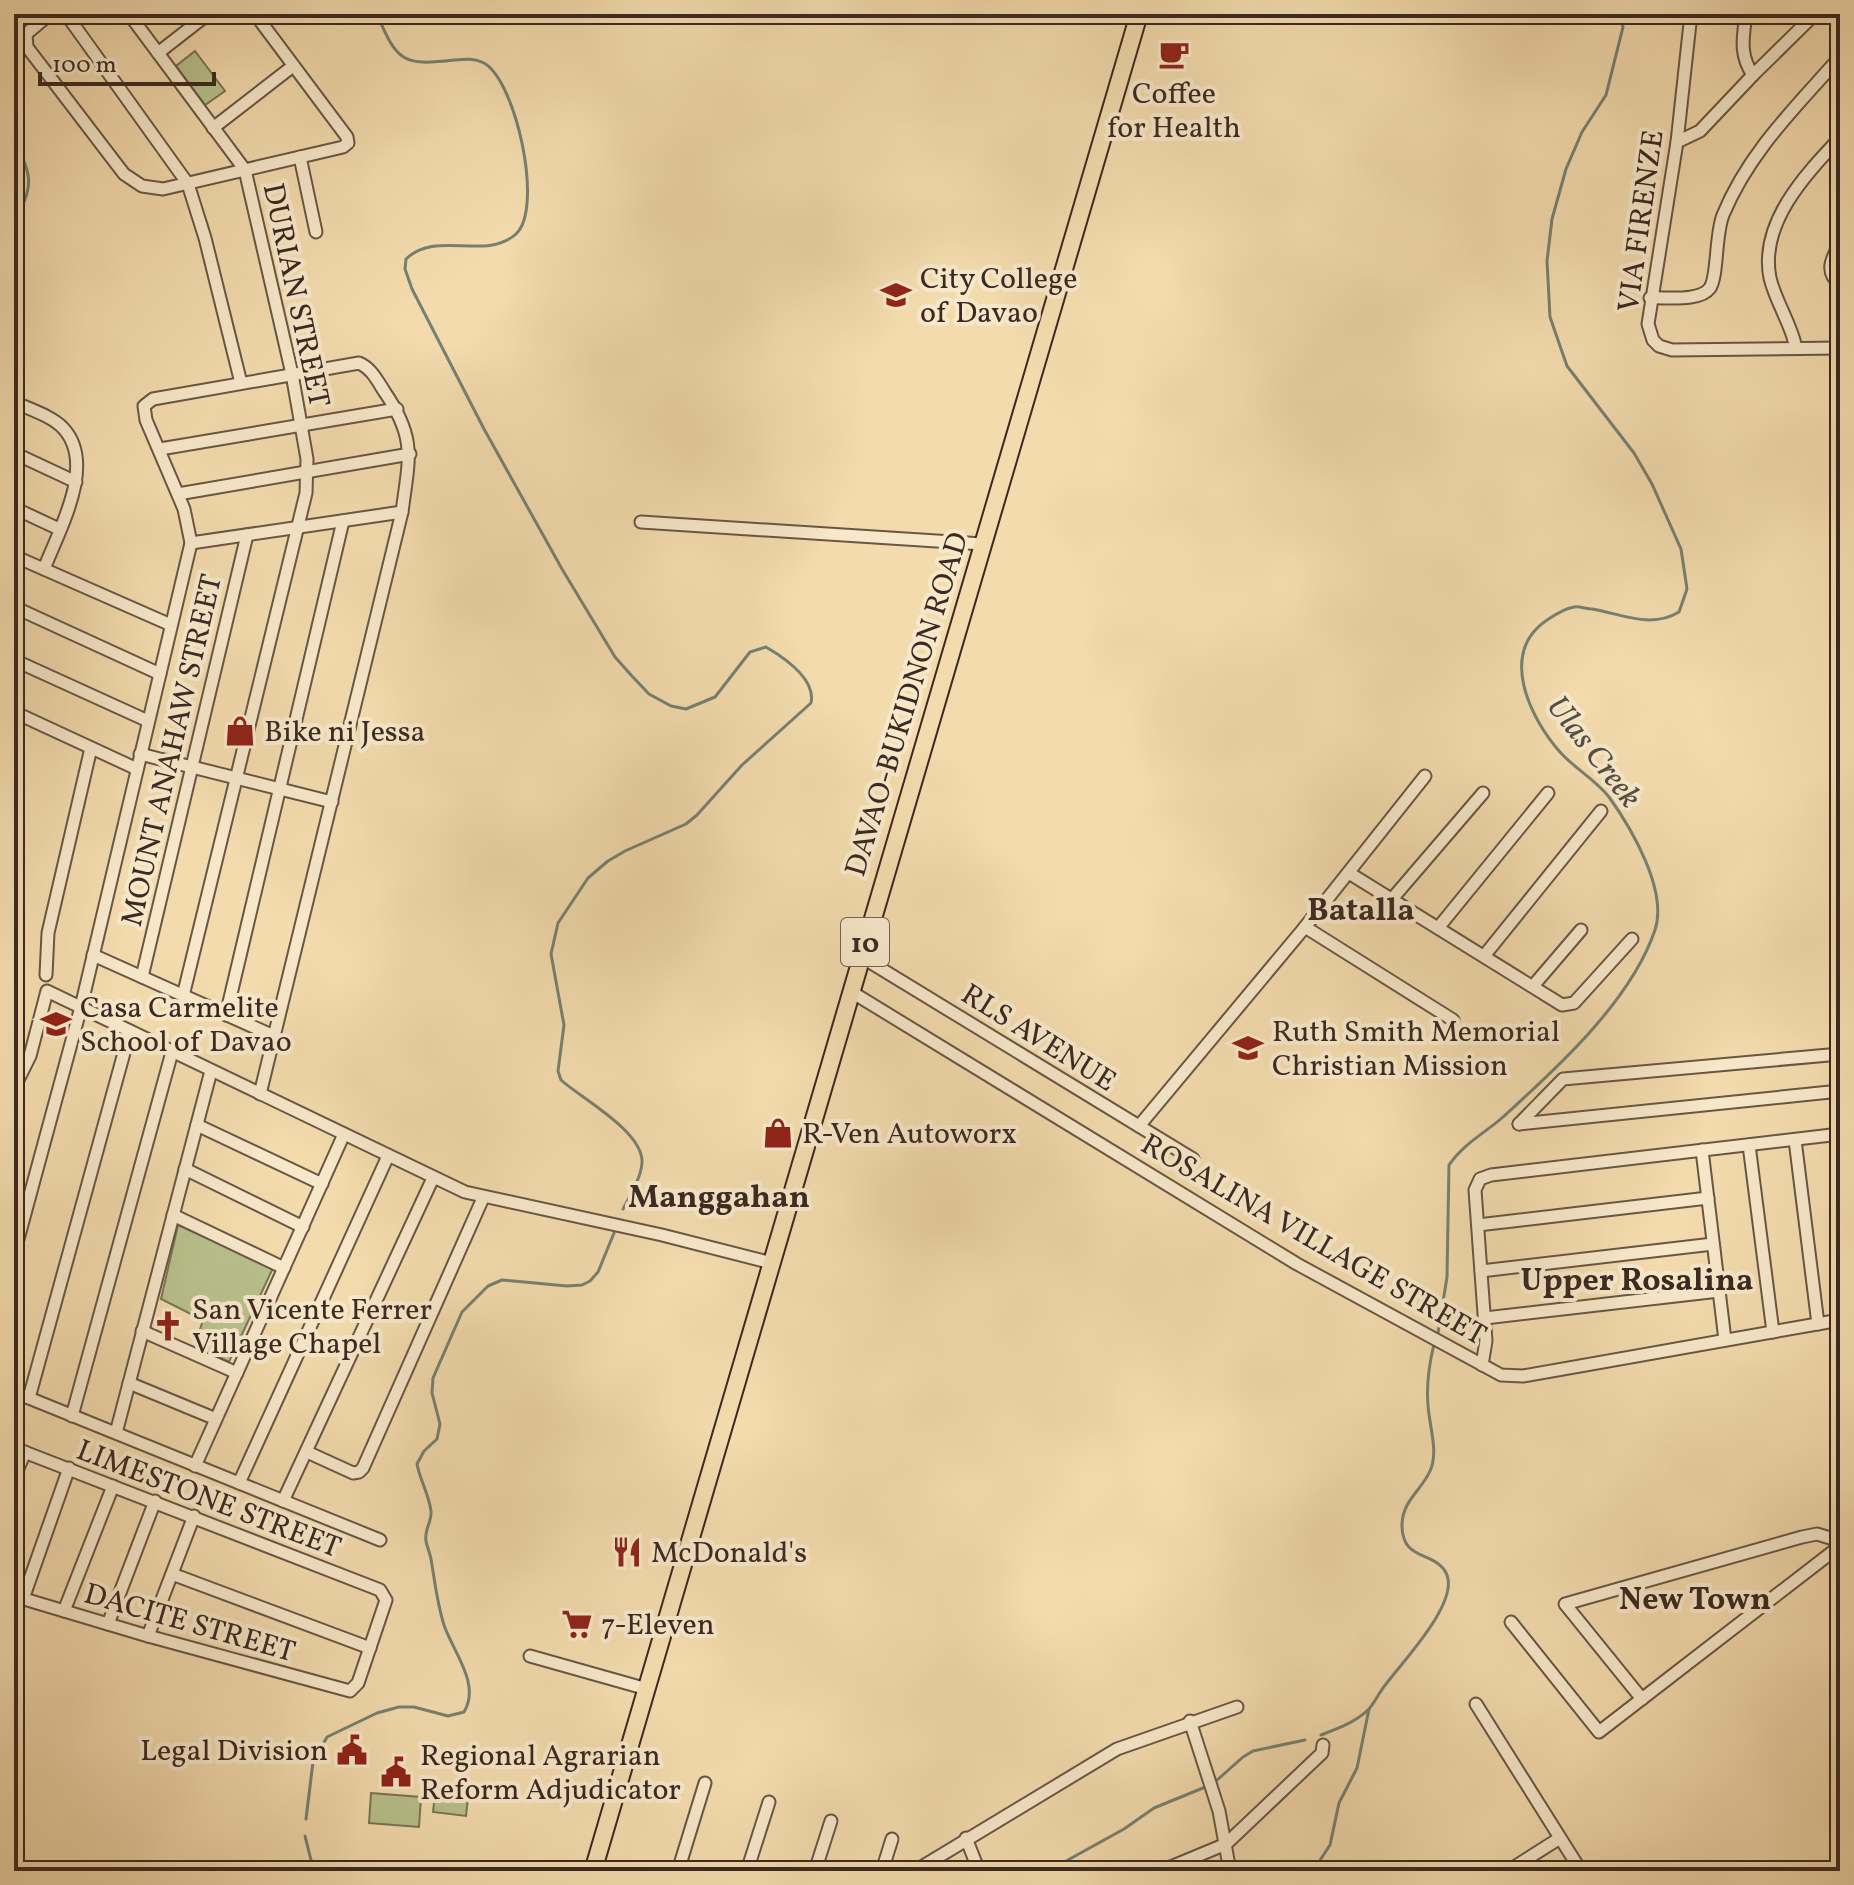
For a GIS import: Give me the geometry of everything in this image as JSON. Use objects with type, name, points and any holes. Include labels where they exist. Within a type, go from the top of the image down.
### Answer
[{"type":"highway","name":"DAVAO-BUKIDNON ROAD","points":[[593,1871],[1139,14]]},
{"type":"street","points":[[50,14],[24,38],[27,47],[124,174],[142,186],[152,188],[188,184],[343,147],[348,143],[347,137],[255,14]]},
{"type":"street","points":[[66,14],[188,184],[205,238],[241,383]]},
{"type":"street","name":"DURIAN STREET","points":[[129,14],[245,170],[292,374],[308,472],[306,493],[183,996]]},
{"type":"street","name":"VIA FIRENZE","points":[[1691,14],[1677,142],[1650,298],[1649,333],[1665,349],[1840,348]]},
{"type":"street","points":[[1746,14],[1741,46],[1746,66],[1753,75]]},
{"type":"street","points":[[1677,142],[1700,131],[1815,14]]},
{"type":"street","points":[[158,53],[200,16]]},
{"type":"street","points":[[1650,298],[1690,296],[1709,290],[1722,217],[1756,152],[1840,57]]},
{"type":"street","points":[[213,128],[293,66]]},
{"type":"street","points":[[1796,348],[1792,329],[1771,279],[1770,247],[1777,221],[1791,197],[1840,138]]},
{"type":"street","points":[[300,157],[316,232]]},
{"type":"street","points":[[1840,243],[1830,265],[1833,278],[1840,284]]},
{"type":"street","points":[[14,1254],[81,1007],[191,543],[187,520],[143,412],[144,406],[153,399],[354,363],[363,364],[397,409],[408,437],[410,454],[402,512],[260,1094]]},
{"type":"street","points":[[14,402],[63,428],[75,447],[78,465],[76,482],[44,569]]},
{"type":"street","points":[[160,449],[397,409]]},
{"type":"street","points":[[14,453],[76,482]]},
{"type":"street","points":[[178,494],[410,454]]},
{"type":"street","points":[[14,508],[59,529]]},
{"type":"street","points":[[191,543],[402,512]]},
{"type":"street","points":[[226,1015],[343,521]]},
{"type":"street","points":[[641,522],[983,544]]},
{"type":"street","name":"MOUNT ANAHAW STREET","points":[[142,977],[247,535]]},
{"type":"street","points":[[14,556],[171,625]]},
{"type":"street","points":[[14,607],[160,674]]},
{"type":"street","points":[[14,660],[148,721]]},
{"type":"street","points":[[14,712],[137,769]]},
{"type":"street","points":[[46,975],[46,944],[91,748]]},
{"type":"street","points":[[140,754],[332,802]]},
{"type":"street","points":[[1139,1126],[1305,927],[1425,776]]},
{"type":"street","points":[[1392,899],[1483,793]]},
{"type":"street","points":[[1438,928],[1548,793]]},
{"type":"street","points":[[1484,956],[1601,811]]},
{"type":"street","points":[[1349,873],[1562,1005],[1574,1003],[1632,939]]},
{"type":"street","points":[[1305,927],[1453,1020]]},
{"type":"street","points":[[1533,986],[1581,930]]},
{"type":"street","points":[[93,955],[276,1037]]},
{"type":"street","name":"RLS AVENUE","points":[[860,956],[1193,1159]]},
{"type":"street","points":[[14,1088],[30,1056],[47,991],[433,1178],[483,1198],[662,1235],[772,1263]]},
{"type":"street","name":"ROSALINA VILLAGE STREET","points":[[850,991],[1079,1128],[1297,1264],[1501,1375],[1523,1376],[1840,1320]]},
{"type":"street","points":[[29,1398],[130,1031]]},
{"type":"street","points":[[72,1416],[172,1052]]},
{"type":"street","points":[[1840,1054],[1563,1079],[1519,1124],[1838,1091],[1840,1127]]},
{"type":"street","points":[[116,1433],[211,1071]]},
{"type":"street","points":[[197,1125],[322,1184]]},
{"type":"street","points":[[195,1466],[344,1134]]},
{"type":"street","points":[[1482,1365],[1486,1349],[1485,1318],[1475,1190],[1485,1176],[1840,1134]]},
{"type":"street","points":[[1795,1140],[1818,1324]]},
{"type":"street","points":[[1749,1145],[1773,1332]]},
{"type":"street","points":[[1702,1150],[1725,1340]]},
{"type":"street","points":[[239,1483],[388,1156]]},
{"type":"street","points":[[185,1169],[303,1227]]},
{"type":"street","points":[[283,1501],[433,1178]]},
{"type":"street","points":[[307,1452],[353,1473],[363,1468],[483,1198]]},
{"type":"street","points":[[1478,1225],[1708,1198]]},
{"type":"street","points":[[173,1215],[284,1268]]},
{"type":"street","points":[[1481,1271],[1713,1244]]},
{"type":"street","points":[[1485,1318],[1719,1291]]},
{"type":"street","points":[[142,1331],[237,1373]]},
{"type":"street","points":[[129,1383],[216,1419]]},
{"type":"street","points":[[14,1392],[380,1540]]},
{"type":"street","points":[[14,1478],[20,1450]]},
{"type":"street","name":"LIMESTONE STREET","points":[[20,1450],[380,1590],[386,1603],[370,1648]]},
{"type":"street","points":[[18,1597],[69,1468]]},
{"type":"street","points":[[64,1611],[113,1486]]},
{"type":"street","points":[[108,1624],[155,1501]]},
{"type":"street","points":[[148,1636],[194,1516]]},
{"type":"street","points":[[1511,1622],[1599,1732],[1642,1699],[1840,1544],[1817,1534],[1802,1537],[1565,1604],[1642,1699]]},
{"type":"street","points":[[172,1574],[370,1648]]},
{"type":"street","name":"DACITE STREET","points":[[18,1597],[345,1690],[353,1689],[358,1683],[370,1648]]},
{"type":"street","points":[[530,1656],[647,1689]]},
{"type":"street","points":[[1476,1704],[1581,1871]]},
{"type":"street","points":[[915,1871],[1102,1757],[1190,1721],[1237,1707]]},
{"type":"street","points":[[1190,1721],[1219,1811],[1230,1871]]},
{"type":"street","points":[[1161,1871],[1226,1844],[1322,1753],[1323,1745]]},
{"type":"street","points":[[678,1871],[705,1783]]},
{"type":"street","points":[[747,1871],[769,1802]]},
{"type":"street","points":[[815,1871],[831,1821]]},
{"type":"street","points":[[966,1838],[979,1871]]},
{"type":"street","points":[[1508,1871],[1560,1838]]},
{"type":"street","points":[[882,1871],[892,1839]]},
{"type":"green space","points":[[195,51],[225,91],[205,105],[176,66]]},
{"type":"green space","points":[[178,1225],[273,1268],[229,1362],[195,1345],[203,1320],[161,1299]]},
{"type":"green space","points":[[371,1793],[421,1797],[419,1827],[369,1823]]},
{"type":"green space","points":[[435,1795],[468,1798],[466,1816],[433,1812]]},
{"type":"waterway","points":[[377,14],[390,42],[412,61],[466,59],[484,63],[496,74],[516,118],[527,173],[524,220],[516,234],[504,242],[490,245],[446,245],[418,251],[406,259],[405,269],[412,289],[484,429],[615,657],[649,694],[671,706],[686,709],[715,697],[750,652],[766,647],[797,670],[811,694],[811,703],[742,765],[697,815],[686,824],[625,851],[588,878],[558,923],[551,954],[564,1025],[558,1071],[561,1080],[623,1128],[640,1151],[640,1175],[623,1209]]},
{"type":"waterway","name":"Ulas Creek","points":[[1438,1333],[1447,1277],[1449,1165],[1467,1145],[1546,1077],[1611,1007],[1644,956],[1658,914],[1657,897],[1646,861],[1628,826],[1609,797],[1566,758],[1538,722],[1524,686],[1522,667],[1524,650],[1532,634],[1564,610],[1578,607],[1636,619],[1658,619],[1679,612],[1687,589],[1681,549],[1652,484],[1634,453],[1567,366],[1550,317],[1547,261],[1552,219],[1566,169],[1582,132],[1606,95],[1623,27],[1619,14]]},
{"type":"waterway","points":[[14,138],[29,180],[14,223]]},
{"type":"waterway","points":[[306,1819],[313,1762],[327,1737],[377,1713],[399,1707],[414,1707],[448,1716],[464,1712],[468,1701],[468,1679],[440,1609],[426,1541],[431,1511],[417,1464],[424,1451],[437,1439],[440,1424],[432,1393],[433,1378],[462,1312],[488,1286],[502,1280],[567,1286],[590,1281],[598,1272],[614,1233]]},
{"type":"waterway","name":"Ulas Creek","points":[[1321,1735],[1340,1728],[1369,1709],[1427,1632],[1444,1601],[1447,1575],[1436,1562],[1407,1545],[1402,1524],[1409,1502],[1433,1464],[1427,1389],[1434,1344]]},
{"type":"waterway","points":[[1313,1871],[1330,1845],[1339,1803],[1357,1768],[1369,1709]]},
{"type":"waterway","points":[[1216,1781],[1253,1751],[1305,1740]]},
{"type":"waterway","points":[[1048,1871],[1124,1829],[1154,1808],[1203,1788]]},
{"type":"waterway","points":[[305,1836],[311,1860],[319,1871]]},
{"type":"place","name":"Coffee for Health","points":[[1174,54]]},
{"type":"place","name":"City College of Davao","points":[[896,295]]},
{"type":"place","name":"Bike ni Jessa","points":[[240,731]]},
{"type":"place","name":"Casa Carmelite School of Davao","points":[[56,1024]]},
{"type":"place","name":"Ruth Smith Memorial Christian Mission","points":[[1248,1048]]},
{"type":"place","name":"R-Ven Autoworx","points":[[778,1133]]},
{"type":"place","name":"San Vicente Ferrer Village Chapel","points":[[168,1326]]},
{"type":"place","name":"McDonald's","points":[[627,1552]]},
{"type":"place","name":"7-Eleven","points":[[577,1624]]},
{"type":"place","name":"Legal Division","points":[[352,1750]]},
{"type":"place","name":"Regional Agrarian Reform Adjudicator","points":[[396,1772]]},
{"type":"district","name":"Batalla","points":[[1361,909]]},
{"type":"district","name":"Manggahan","points":[[719,1196]]},
{"type":"district","name":"Upper Rosalina","points":[[1637,1279]]},
{"type":"district","name":"New Town","points":[[1695,1598]]}]
